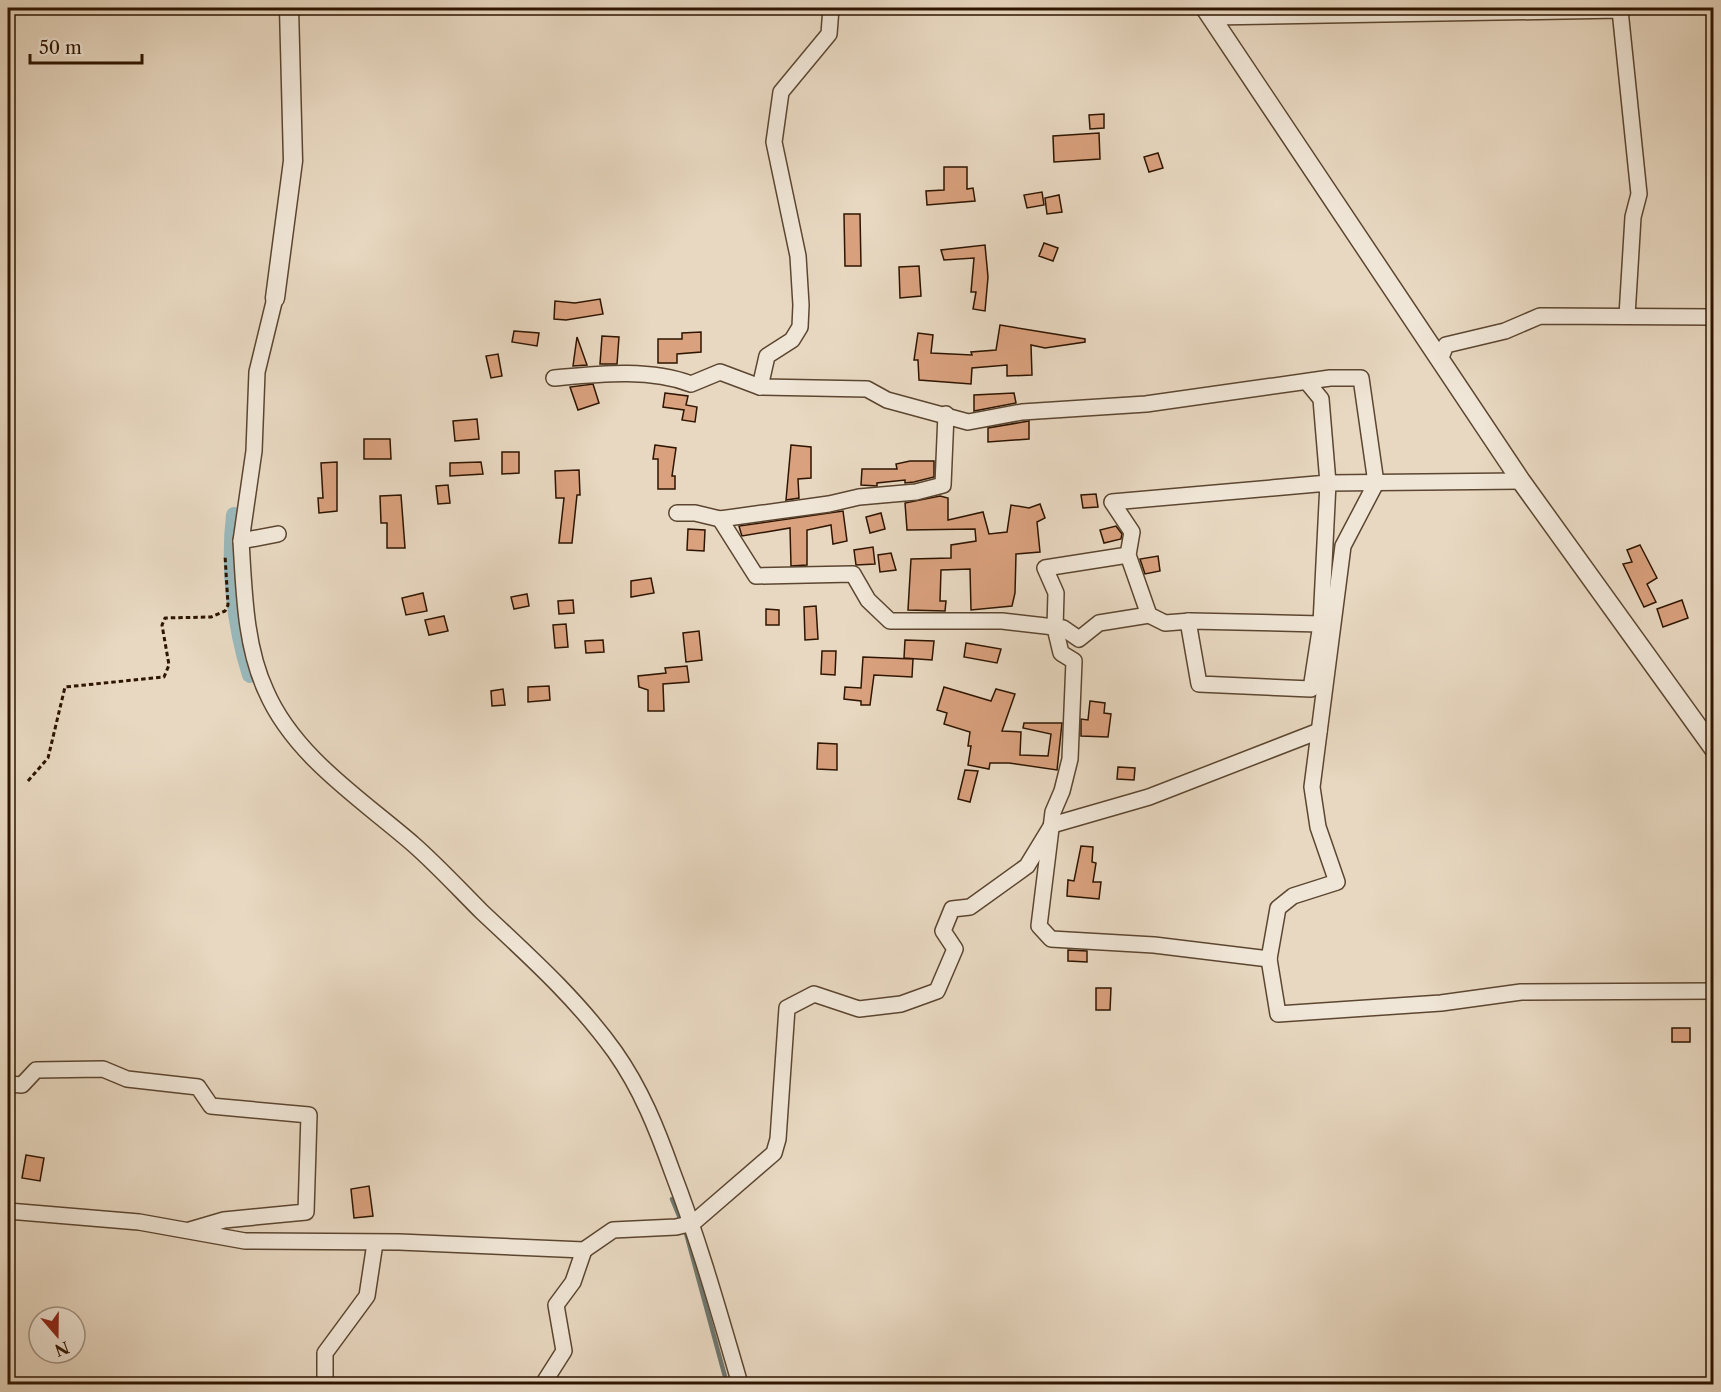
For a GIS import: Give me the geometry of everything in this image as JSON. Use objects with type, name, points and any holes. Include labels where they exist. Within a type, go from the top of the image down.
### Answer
[{"type":"street","points":[[290,8],[293,161],[275,298],[257,372],[254,451],[241,541],[245,596],[255,658],[264,689],[279,716],[306,751],[416,847],[586,1014],[628,1071],[641,1093],[740,1384]]},
{"type":"street","points":[[760,387],[768,356],[792,340],[800,327],[798,256],[774,141],[781,92],[829,34],[831,8]]},
{"type":"street","points":[[1208,12],[1620,9],[1639,195],[1633,217],[1627,316]]},
{"type":"street","points":[[1208,12],[1521,481],[1713,749]]},
{"type":"street","points":[[1440,360],[1446,345],[1506,331],[1540,316],[1713,316]]},
{"type":"street","points":[[554,378],[606,374],[676,378],[691,384],[720,372],[760,387],[867,389],[887,400],[946,414],[968,422],[1022,412],[1146,404],[1306,382],[1360,378],[1376,483],[1343,546],[1312,787],[1318,827],[1337,882],[1293,896],[1278,908],[1269,958],[1278,1014],[1441,1003],[1521,992],[1713,991]]},
{"type":"street","points":[[1188,621],[1199,684],[1311,689],[1321,624],[1328,483],[1322,399],[1306,382]]},
{"type":"street","points":[[677,513],[695,513],[720,519],[829,504],[859,497],[916,492],[943,485],[946,414]]},
{"type":"street","points":[[1149,615],[1128,555],[1132,532],[1112,502],[1328,483],[1521,481]]},
{"type":"street","points":[[720,519],[756,576],[853,574],[868,600],[891,621],[1002,621],[1063,628],[1079,639],[1099,623],[1149,615],[1165,623],[1188,621],[1321,624]]},
{"type":"street","points":[[241,541],[278,534]]},
{"type":"street","points":[[1128,555],[1045,568],[1056,593],[1055,628],[1060,653],[1074,661],[1070,759],[1062,790],[1053,812],[1039,926],[1051,939],[1154,945],[1269,958]]},
{"type":"street","points":[[543,1384],[564,1351],[556,1305],[573,1282],[584,1250],[613,1230],[686,1224],[774,1153],[778,1139],[787,1008],[814,994],[835,999],[859,1009],[902,1004],[937,991],[954,949],[943,931],[952,909],[970,907],[1027,866],[1052,825],[1149,796],[1318,731]]},
{"type":"street","points":[[8,1084],[22,1085],[36,1070],[103,1069],[127,1079],[198,1087],[211,1106],[309,1115],[306,1212],[224,1220],[188,1231]]},
{"type":"street","points":[[8,1211],[139,1222],[245,1241],[584,1250]]},
{"type":"street","points":[[325,1384],[325,1353],[367,1296],[375,1243]]},
{"type":"path","points":[[28,781],[48,758],[65,687],[113,684],[164,677],[169,670],[162,625],[165,618],[212,617],[225,611],[228,605],[226,551]]},
{"type":"building","points":[[1104,114],[1104,128],[1090,129],[1089,115]]},
{"type":"building","points":[[1099,133],[1100,159],[1054,162],[1053,136]]},
{"type":"building","points":[[1158,153],[1163,168],[1149,172],[1144,157]]},
{"type":"building","points":[[944,167],[967,167],[967,189],[973,188],[975,201],[927,205],[926,191],[944,190]]},
{"type":"building","points":[[1042,192],[1044,205],[1027,208],[1024,195]]},
{"type":"building","points":[[1059,195],[1062,212],[1047,214],[1045,198]]},
{"type":"building","points":[[844,214],[860,214],[861,266],[845,266]]},
{"type":"building","points":[[1044,243],[1058,248],[1053,261],[1039,256]]},
{"type":"building","points":[[985,245],[988,277],[985,311],[973,309],[976,292],[971,292],[974,258],[944,260],[941,250]]},
{"type":"building","points":[[919,266],[921,296],[900,298],[899,267]]},
{"type":"building","points":[[600,299],[603,314],[566,320],[554,319],[555,301],[575,303]]},
{"type":"building","points":[[1000,325],[1085,339],[1085,342],[1045,348],[1031,345],[1032,375],[1007,376],[1007,365],[972,368],[971,384],[919,380],[918,360],[914,360],[918,333],[933,335],[931,353],[972,355],[971,352],[996,350]]},
{"type":"building","points":[[514,331],[539,333],[537,346],[512,342]]},
{"type":"building","points":[[701,332],[701,352],[677,354],[677,363],[658,363],[658,339],[682,339],[682,333]]},
{"type":"building","points":[[602,336],[619,337],[617,364],[600,364]]},
{"type":"building","points":[[577,337],[587,365],[573,366]]},
{"type":"building","points":[[498,354],[502,376],[491,378],[486,356]]},
{"type":"building","points":[[593,384],[599,403],[578,410],[570,387]]},
{"type":"building","points":[[665,393],[688,396],[686,405],[697,407],[695,422],[682,420],[684,410],[663,407]]},
{"type":"building","points":[[1014,393],[1016,403],[974,411],[974,395]]},
{"type":"building","points":[[477,419],[479,439],[455,441],[453,421]]},
{"type":"building","points":[[1029,421],[1029,439],[988,442],[988,428]]},
{"type":"building","points":[[364,439],[390,439],[391,459],[364,459]]},
{"type":"building","points":[[655,445],[676,448],[672,476],[675,476],[675,489],[658,489],[658,459],[653,459]]},
{"type":"building","points":[[791,445],[811,447],[811,478],[798,479],[799,498],[786,500]]},
{"type":"building","points":[[502,452],[519,452],[519,473],[502,474]]},
{"type":"building","points":[[910,461],[934,461],[934,477],[905,483],[905,480],[877,483],[877,486],[861,485],[862,469],[897,469],[896,464]]},
{"type":"building","points":[[337,462],[337,511],[319,513],[318,498],[323,498],[321,463]]},
{"type":"building","points":[[481,462],[483,474],[450,476],[450,463]]},
{"type":"building","points":[[579,470],[580,495],[577,495],[572,543],[559,543],[564,498],[556,498],[555,471]]},
{"type":"building","points":[[448,485],[450,503],[438,504],[436,486]]},
{"type":"building","points":[[1096,494],[1098,507],[1083,508],[1081,495]]},
{"type":"building","points":[[401,495],[405,548],[387,548],[387,523],[381,523],[380,496]]},
{"type":"building","points":[[940,496],[948,498],[948,520],[983,512],[989,534],[1007,532],[1011,505],[1029,508],[1040,504],[1045,518],[1037,522],[1040,552],[1016,554],[1015,593],[1012,606],[971,610],[970,569],[941,570],[940,601],[946,601],[945,611],[908,610],[911,559],[951,558],[951,545],[976,541],[975,529],[907,530],[905,503]]},
{"type":"building","points":[[843,511],[847,541],[833,544],[831,525],[807,530],[807,565],[791,566],[790,528],[742,536],[739,526]]},
{"type":"building","points":[[881,513],[885,529],[870,533],[866,517]]},
{"type":"building","points":[[1116,526],[1122,534],[1121,539],[1104,543],[1100,530]]},
{"type":"building","points":[[688,529],[705,530],[704,551],[687,550]]},
{"type":"building","points":[[1640,545],[1657,578],[1647,584],[1656,602],[1644,607],[1623,564],[1632,562],[1627,550]]},
{"type":"building","points":[[873,547],[875,564],[856,565],[854,550]]},
{"type":"building","points":[[891,553],[896,570],[880,572],[878,555]]},
{"type":"building","points":[[1158,556],[1160,571],[1145,574],[1140,559]]},
{"type":"building","points":[[651,578],[654,593],[631,597],[631,581]]},
{"type":"building","points":[[423,593],[427,611],[406,615],[402,598]]},
{"type":"building","points":[[527,594],[529,606],[514,609],[511,597]]},
{"type":"building","points":[[573,600],[574,613],[559,614],[558,601]]},
{"type":"building","points":[[1682,600],[1688,618],[1663,627],[1657,609]]},
{"type":"building","points":[[816,606],[818,639],[805,640],[804,607]]},
{"type":"building","points":[[766,609],[779,610],[779,625],[766,625]]},
{"type":"building","points":[[444,616],[448,631],[429,635],[425,620]]},
{"type":"building","points":[[566,624],[568,647],[555,648],[553,625]]},
{"type":"building","points":[[699,631],[702,660],[686,662],[683,633]]},
{"type":"building","points":[[603,640],[604,652],[586,653],[585,641]]},
{"type":"building","points":[[905,640],[934,641],[932,660],[904,658]]},
{"type":"building","points":[[966,643],[1001,649],[997,663],[964,657]]},
{"type":"building","points":[[822,651],[836,651],[835,675],[821,674]]},
{"type":"building","points":[[863,657],[913,659],[912,677],[874,675],[870,705],[861,705],[861,701],[844,699],[845,687],[861,688]]},
{"type":"building","points":[[687,666],[689,682],[663,684],[664,711],[648,711],[648,690],[639,687],[638,676],[666,673],[665,668]]},
{"type":"building","points":[[549,686],[550,700],[528,702],[528,687]]},
{"type":"building","points":[[944,687],[991,701],[996,689],[1015,694],[1002,731],[1021,732],[1020,755],[1048,756],[1051,734],[1023,728],[1024,723],[1062,723],[1057,770],[1009,763],[990,763],[989,769],[968,765],[971,746],[968,746],[970,732],[944,724],[947,713],[937,710]]},
{"type":"building","points":[[503,689],[505,705],[492,706],[491,691]]},
{"type":"building","points":[[1090,701],[1105,703],[1104,713],[1111,714],[1108,737],[1081,736],[1081,719],[1088,720]]},
{"type":"building","points":[[818,743],[837,744],[837,770],[817,769]]},
{"type":"building","points":[[1118,767],[1135,768],[1134,780],[1117,779]]},
{"type":"building","points":[[965,770],[978,771],[970,802],[958,799]]},
{"type":"building","points":[[1081,846],[1093,847],[1092,862],[1096,863],[1093,882],[1101,882],[1099,899],[1067,896],[1068,880],[1074,881]]},
{"type":"building","points":[[1068,950],[1087,951],[1087,962],[1068,961]]},
{"type":"building","points":[[1096,988],[1111,988],[1110,1010],[1096,1010]]},
{"type":"building","points":[[1672,1028],[1690,1028],[1690,1042],[1672,1042]]},
{"type":"building","points":[[26,1155],[44,1158],[40,1181],[22,1178]]},
{"type":"building","points":[[369,1186],[373,1216],[354,1218],[351,1189]]},
{"type":"waterway","points":[[234,515],[232,535],[234,596],[244,656],[250,675]]},
{"type":"waterway","points":[[672,1199],[686,1233],[727,1384]]}]
